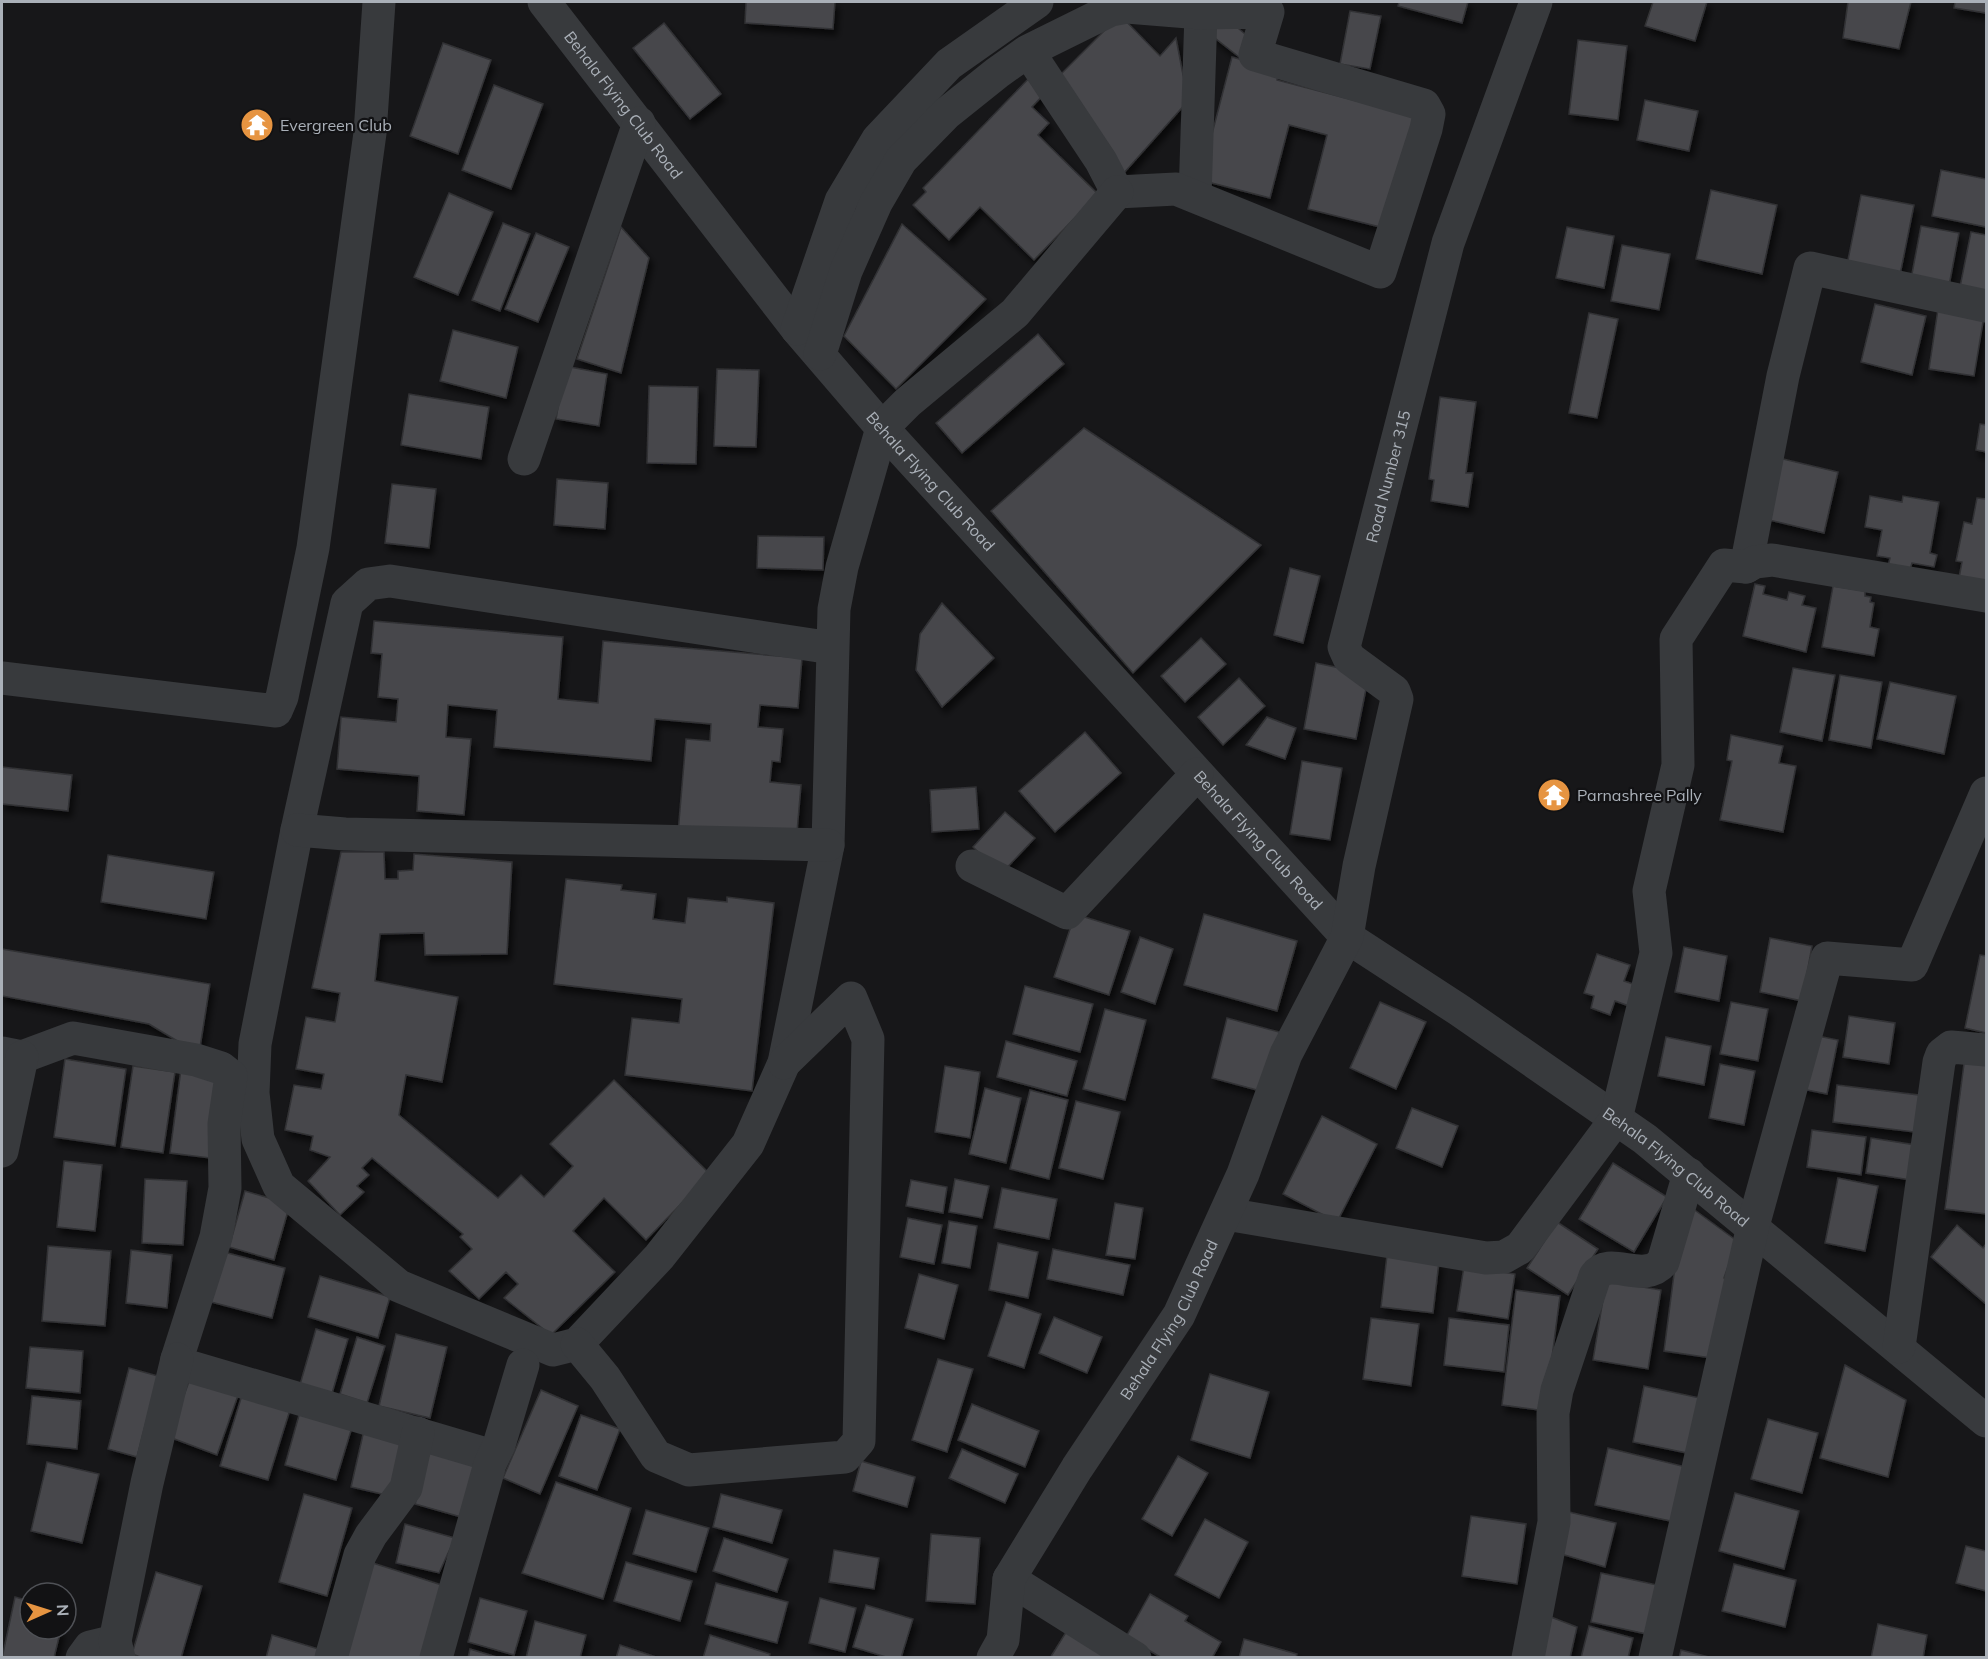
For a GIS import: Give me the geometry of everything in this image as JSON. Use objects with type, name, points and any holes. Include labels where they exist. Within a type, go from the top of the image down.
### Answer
[{"type":"street","points":[[2,678],[276,711],[282,697],[312,555],[370,134],[379,2]]},
{"type":"street","name":"Behala Flying Club Road","points":[[544,2],[797,329],[882,428],[1347,937],[1460,1010],[1617,1119],[1753,1226],[1986,1421]]},
{"type":"street","points":[[797,329],[841,201],[878,139],[949,64],[1037,2]]},
{"type":"street","name":"Road Number 315","points":[[1347,937],[1359,866],[1397,699],[1394,691],[1388,685],[1349,658],[1344,647],[1448,243],[1536,2]]},
{"type":"street","points":[[820,354],[846,271],[876,203],[902,160],[948,113],[1028,51],[1111,10],[1126,7],[1201,13],[1268,12],[1255,55],[1424,105],[1429,114],[1380,272],[1176,189],[1117,192],[1015,313],[908,402],[882,428],[842,567],[834,609],[828,845],[784,1063],[748,1144],[659,1257],[577,1344],[553,1350],[399,1286],[279,1186],[258,1139],[253,1093],[255,1044],[297,830],[347,603],[368,584],[390,581],[832,648]]},
{"type":"street","points":[[1195,196],[1201,13]]},
{"type":"street","points":[[1028,51],[1101,161],[1117,192]]},
{"type":"street","points":[[524,459],[639,123]]},
{"type":"street","points":[[1746,567],[1783,376],[1810,268],[1986,306]]},
{"type":"street","points":[[1226,1214],[1486,1258],[1504,1257],[1520,1248],[1617,1119],[1656,953],[1649,891],[1678,765],[1676,639],[1724,565],[1746,567],[1755,562],[1772,560],[1986,596]]},
{"type":"street","points":[[972,866],[1067,913],[1197,774]]},
{"type":"street","points":[[1655,1658],[1753,1226],[1827,958],[1912,965],[1986,793]]},
{"type":"street","points":[[297,830],[345,834],[828,845]]},
{"type":"street","name":"Behala Flying Club Road","points":[[1004,1652],[1009,1579],[1077,1468],[1179,1315],[1244,1174],[1286,1054],[1347,937]]},
{"type":"street","points":[[577,1344],[604,1378],[656,1456],[689,1470],[845,1457],[859,1441],[868,1040],[851,998],[784,1063]]},
{"type":"street","points":[[2,1151],[12,1055],[73,1038],[196,1060],[221,1068],[231,1076],[224,1124],[225,1188],[216,1237],[177,1359],[147,1483],[117,1649],[90,1647],[82,1658]]},
{"type":"street","points":[[1899,1347],[1939,1062],[1942,1053],[1951,1047],[1986,1050]]},
{"type":"street","points":[[1528,1658],[1554,1522],[1553,1413],[1557,1390],[1600,1270],[1607,1268],[1649,1272],[1663,1262],[1689,1174]]},
{"type":"street","points":[[177,1359],[181,1364],[493,1456]]},
{"type":"street","points":[[436,1658],[493,1456],[499,1445],[523,1365]]},
{"type":"street","points":[[331,1658],[360,1556],[370,1535],[406,1488],[418,1433]]},
{"type":"street","points":[[1009,1579],[1135,1658]]},
{"type":"building","points":[[746,2],[835,2],[833,29],[745,23]]},
{"type":"building","points":[[1399,2],[1468,2],[1462,23],[1398,6]]},
{"type":"building","points":[[1653,2],[1707,2],[1695,41],[1645,26]]},
{"type":"building","points":[[1848,2],[1911,2],[1899,49],[1843,38]]},
{"type":"building","points":[[1955,2],[1986,2],[1986,13],[1954,8]]},
{"type":"building","points":[[1350,11],[1381,16],[1370,69],[1340,64]]},
{"type":"building","points":[[1120,15],[1160,56],[1176,38],[1188,101],[1123,174],[1056,79]]},
{"type":"building","points":[[1225,17],[1252,40],[1239,57],[1211,35]]},
{"type":"building","points":[[664,23],[721,94],[690,119],[633,48]]},
{"type":"building","points":[[1578,40],[1627,46],[1618,120],[1569,114]]},
{"type":"building","points":[[443,43],[491,60],[458,154],[410,136]]},
{"type":"building","points":[[1232,57],[1279,70],[1277,80],[1376,106],[1419,110],[1388,229],[1308,209],[1327,135],[1289,125],[1270,198],[1200,180]]},
{"type":"building","points":[[1032,75],[1047,91],[1032,107],[1049,123],[1038,135],[1098,194],[1034,260],[980,207],[949,240],[913,205],[926,192],[923,188]]},
{"type":"building","points":[[494,85],[543,104],[511,189],[462,170]]},
{"type":"building","points":[[1645,100],[1698,111],[1689,151],[1637,140]]},
{"type":"building","points":[[1941,170],[1986,179],[1986,227],[1932,216]]},
{"type":"building","points":[[1711,190],[1777,205],[1762,274],[1696,259]]},
{"type":"building","points":[[449,193],[493,212],[458,295],[414,277]]},
{"type":"building","points":[[1861,195],[1914,205],[1900,275],[1847,265]]},
{"type":"building","points":[[503,223],[530,234],[500,311],[472,300]]},
{"type":"building","points":[[902,224],[986,299],[896,389],[844,336]]},
{"type":"building","points":[[1921,226],[1959,233],[1949,286],[1911,279]]},
{"type":"building","points":[[621,227],[649,258],[621,373],[577,359]]},
{"type":"building","points":[[1567,227],[1614,236],[1604,288],[1556,278]]},
{"type":"building","points":[[1971,232],[1986,235],[1986,297],[1959,292]]},
{"type":"building","points":[[536,233],[569,247],[538,322],[505,309]]},
{"type":"building","points":[[1622,245],[1670,254],[1659,310],[1611,301]]},
{"type":"building","points":[[1875,304],[1926,316],[1912,375],[1861,362]]},
{"type":"building","points":[[1938,309],[1984,316],[1974,376],[1929,369]]},
{"type":"building","points":[[1589,313],[1618,319],[1597,418],[1569,413]]},
{"type":"building","points":[[453,330],[518,347],[506,398],[440,381]]},
{"type":"building","points":[[1038,334],[1064,364],[962,453],[936,423]]},
{"type":"building","points":[[565,366],[607,374],[599,426],[556,419]]},
{"type":"building","points":[[717,369],[759,370],[756,447],[714,446]]},
{"type":"building","points":[[649,386],[698,387],[696,464],[647,463]]},
{"type":"building","points":[[409,394],[489,407],[481,459],[401,445]]},
{"type":"building","points":[[1440,397],[1476,402],[1466,473],[1473,473],[1468,507],[1431,501],[1434,480],[1429,479]]},
{"type":"building","points":[[1980,424],[1986,425],[1986,452],[1976,450]]},
{"type":"building","points":[[1084,428],[1261,545],[1133,673],[991,511]]},
{"type":"building","points":[[1779,458],[1838,472],[1824,533],[1765,519]]},
{"type":"building","points":[[557,479],[608,483],[605,529],[554,525]]},
{"type":"building","points":[[392,484],[436,489],[429,548],[385,543]]},
{"type":"building","points":[[1870,496],[1902,502],[1903,496],[1939,502],[1930,553],[1937,555],[1934,567],[1912,563],[1910,570],[1888,566],[1890,558],[1877,556],[1882,530],[1865,527]]},
{"type":"building","points":[[1977,498],[1986,499],[1986,588],[1958,583],[1962,562],[1956,561],[1964,522],[1972,524]]},
{"type":"building","points":[[758,536],[824,537],[823,570],[757,568]]},
{"type":"building","points":[[1290,568],[1320,576],[1303,643],[1274,635]]},
{"type":"building","points":[[1755,584],[1765,586],[1763,594],[1787,600],[1789,592],[1805,596],[1802,605],[1816,608],[1806,652],[1743,636]]},
{"type":"building","points":[[1833,586],[1865,591],[1865,596],[1871,597],[1870,602],[1874,603],[1870,627],[1879,629],[1874,656],[1822,647]]},
{"type":"building","points":[[942,603],[994,658],[942,707],[916,670],[920,634]]},
{"type":"building","points":[[374,621],[563,637],[558,699],[598,703],[603,641],[802,658],[798,708],[760,705],[758,727],[783,729],[780,762],[772,761],[770,782],[801,785],[796,844],[678,833],[686,739],[710,741],[711,724],[655,719],[651,761],[494,747],[497,710],[448,705],[446,737],[471,739],[464,815],[417,811],[419,776],[337,769],[341,717],[396,722],[398,699],[378,697],[382,654],[371,653]]},
{"type":"building","points":[[1201,638],[1226,664],[1185,702],[1161,676]]},
{"type":"building","points":[[1316,663],[1369,674],[1356,739],[1304,729]]},
{"type":"building","points":[[1793,668],[1835,675],[1822,741],[1780,732]]},
{"type":"building","points":[[1840,675],[1882,682],[1871,748],[1829,740]]},
{"type":"building","points":[[1239,678],[1265,706],[1223,745],[1198,717]]},
{"type":"building","points":[[1890,682],[1956,696],[1944,754],[1877,739]]},
{"type":"building","points":[[1267,717],[1296,728],[1285,759],[1246,745]]},
{"type":"building","points":[[1085,732],[1121,773],[1055,832],[1019,791]]},
{"type":"building","points":[[1731,735],[1783,746],[1779,763],[1796,766],[1783,832],[1720,820],[1732,761],[1727,760]]},
{"type":"building","points":[[1302,761],[1342,768],[1330,840],[1290,834]]},
{"type":"building","points":[[2,767],[72,775],[68,811],[2,804]]},
{"type":"building","points":[[976,787],[979,829],[932,832],[930,790]]},
{"type":"building","points":[[1005,812],[1035,838],[1001,874],[973,847]]},
{"type":"building","points":[[341,852],[384,852],[385,879],[398,879],[398,871],[413,870],[414,854],[512,862],[507,954],[425,955],[424,933],[380,934],[375,981],[458,997],[442,1082],[406,1075],[399,1115],[498,1198],[521,1175],[544,1197],[573,1166],[550,1144],[614,1080],[710,1174],[646,1240],[604,1198],[573,1231],[615,1272],[551,1335],[504,1298],[518,1284],[506,1272],[479,1299],[449,1271],[472,1249],[460,1237],[463,1234],[372,1158],[362,1168],[369,1175],[357,1186],[364,1192],[340,1215],[308,1181],[330,1157],[310,1150],[313,1136],[285,1130],[294,1085],[321,1089],[324,1074],[296,1069],[306,1017],[335,1022],[340,993],[312,988]]},
{"type":"building","points":[[108,855],[214,872],[206,919],[101,902]]},
{"type":"building","points":[[566,879],[622,885],[621,890],[656,894],[653,919],[685,923],[688,898],[727,902],[727,897],[774,903],[752,1091],[625,1075],[632,1018],[679,1023],[682,999],[554,984]]},
{"type":"building","points":[[1075,914],[1130,931],[1109,995],[1054,977]]},
{"type":"building","points":[[1204,914],[1297,941],[1277,1011],[1184,985]]},
{"type":"building","points":[[1140,937],[1173,949],[1155,1004],[1121,992]]},
{"type":"building","points":[[1770,938],[1812,946],[1802,1001],[1760,992]]},
{"type":"building","points":[[1684,947],[1727,956],[1719,1001],[1675,992]]},
{"type":"building","points":[[2,949],[210,984],[199,1054],[149,1024],[2,996]]},
{"type":"building","points":[[1597,954],[1630,965],[1624,981],[1636,985],[1629,1006],[1615,1001],[1610,1015],[1591,1008],[1594,996],[1584,993]]},
{"type":"building","points":[[1980,955],[1986,956],[1986,1033],[1965,1028]]},
{"type":"building","points":[[1025,986],[1093,1004],[1080,1052],[1013,1034]]},
{"type":"building","points":[[1380,1002],[1426,1022],[1396,1089],[1350,1068]]},
{"type":"building","points":[[1731,1002],[1768,1009],[1758,1061],[1720,1054]]},
{"type":"building","points":[[1105,1009],[1146,1020],[1125,1100],[1083,1089]]},
{"type":"building","points":[[1849,1016],[1895,1023],[1889,1064],[1843,1057]]},
{"type":"building","points":[[1227,1018],[1283,1033],[1268,1093],[1212,1078]]},
{"type":"building","points":[[1798,1032],[1838,1040],[1827,1094],[1787,1086]]},
{"type":"building","points":[[1666,1037],[1711,1046],[1704,1085],[1658,1076]]},
{"type":"building","points":[[1006,1041],[1077,1061],[1067,1096],[997,1077]]},
{"type":"building","points":[[1965,1056],[1986,1059],[1986,1214],[1945,1209]]},
{"type":"building","points":[[65,1059],[126,1069],[115,1146],[54,1137]]},
{"type":"building","points":[[1720,1064],[1755,1071],[1744,1125],[1709,1118]]},
{"type":"building","points":[[133,1066],[175,1072],[163,1153],[121,1147]]},
{"type":"building","points":[[945,1066],[980,1072],[970,1138],[935,1132]]},
{"type":"building","points":[[181,1069],[220,1074],[210,1158],[170,1153]]},
{"type":"building","points":[[1837,1085],[1927,1096],[1922,1133],[1833,1122]]},
{"type":"building","points":[[985,1088],[1021,1098],[1006,1163],[969,1154]]},
{"type":"building","points":[[1030,1090],[1068,1100],[1049,1179],[1010,1169]]},
{"type":"building","points":[[1076,1101],[1120,1112],[1103,1179],[1059,1168]]},
{"type":"building","points":[[1412,1108],[1458,1126],[1442,1167],[1396,1148]]},
{"type":"building","points":[[1322,1116],[1377,1144],[1337,1222],[1283,1194]]},
{"type":"building","points":[[1812,1130],[1866,1137],[1861,1175],[1807,1167]]},
{"type":"building","points":[[1871,1138],[1922,1146],[1917,1181],[1866,1173]]},
{"type":"building","points":[[64,1161],[102,1165],[95,1231],[57,1227]]},
{"type":"building","points":[[1613,1163],[1667,1197],[1634,1252],[1579,1219]]},
{"type":"building","points":[[1838,1178],[1878,1186],[1865,1251],[1825,1243]]},
{"type":"building","points":[[145,1179],[187,1181],[183,1245],[142,1243]]},
{"type":"building","points":[[955,1179],[989,1186],[982,1218],[949,1212]]},
{"type":"building","points":[[911,1180],[947,1187],[943,1213],[906,1206]]},
{"type":"building","points":[[1002,1188],[1057,1199],[1049,1239],[994,1228]]},
{"type":"building","points":[[245,1191],[290,1204],[274,1260],[229,1247]]},
{"type":"building","points":[[1115,1203],[1143,1208],[1135,1259],[1106,1255]]},
{"type":"building","points":[[1692,1208],[1737,1241],[1724,1278],[1731,1290],[1711,1358],[1664,1351],[1677,1251]]},
{"type":"building","points":[[908,1218],[942,1225],[934,1264],[900,1257]]},
{"type":"building","points":[[949,1221],[977,1226],[970,1268],[942,1263]]},
{"type":"building","points":[[1557,1222],[1598,1249],[1568,1295],[1527,1268]]},
{"type":"building","points":[[1957,1225],[1983,1248],[1986,1244],[1986,1304],[1931,1257]]},
{"type":"building","points":[[998,1243],[1038,1252],[1028,1298],[989,1290]]},
{"type":"building","points":[[48,1246],[111,1251],[105,1326],[42,1321]]},
{"type":"building","points":[[1053,1249],[1130,1265],[1123,1295],[1047,1279]]},
{"type":"building","points":[[131,1250],[172,1255],[167,1308],[126,1303]]},
{"type":"building","points":[[220,1251],[285,1268],[272,1318],[207,1301]]},
{"type":"building","points":[[1387,1255],[1439,1262],[1433,1313],[1381,1307]]},
{"type":"building","points":[[1464,1266],[1515,1274],[1508,1319],[1457,1311]]},
{"type":"building","points":[[919,1274],[958,1285],[944,1339],[905,1328]]},
{"type":"building","points":[[320,1276],[390,1297],[378,1338],[308,1317]]},
{"type":"building","points":[[1606,1281],[1661,1290],[1648,1369],[1593,1360]]},
{"type":"building","points":[[1516,1290],[1560,1296],[1545,1411],[1502,1405]]},
{"type":"building","points":[[1006,1302],[1041,1314],[1024,1368],[988,1356]]},
{"type":"building","points":[[1054,1317],[1102,1337],[1087,1373],[1039,1353]]},
{"type":"building","points":[[1371,1318],[1419,1324],[1411,1386],[1363,1379]]},
{"type":"building","points":[[1449,1318],[1509,1325],[1504,1372],[1444,1365]]},
{"type":"building","points":[[316,1329],[348,1339],[331,1397],[299,1388]]},
{"type":"building","points":[[396,1334],[447,1347],[430,1418],[379,1406]]},
{"type":"building","points":[[357,1337],[385,1346],[367,1403],[340,1394]]},
{"type":"building","points":[[30,1347],[83,1351],[80,1393],[26,1388]]},
{"type":"building","points":[[938,1359],[973,1369],[947,1452],[912,1440]]},
{"type":"building","points":[[1845,1365],[1906,1400],[1888,1477],[1820,1458]]},
{"type":"building","points":[[129,1368],[158,1376],[137,1457],[108,1449]]},
{"type":"building","points":[[192,1373],[240,1390],[217,1455],[169,1437]]},
{"type":"building","points":[[1210,1374],[1269,1392],[1250,1458],[1191,1440]]},
{"type":"building","points":[[1644,1386],[1700,1398],[1687,1453],[1633,1442]]},
{"type":"building","points":[[541,1390],[578,1406],[540,1494],[503,1478]]},
{"type":"building","points":[[242,1395],[290,1410],[268,1480],[220,1466]]},
{"type":"building","points":[[32,1396],[81,1401],[77,1449],[27,1444]]},
{"type":"building","points":[[972,1404],[1039,1431],[1025,1467],[958,1440]]},
{"type":"building","points":[[301,1408],[353,1424],[336,1480],[285,1465]]},
{"type":"building","points":[[581,1415],[620,1429],[597,1490],[559,1476]]},
{"type":"building","points":[[1768,1419],[1818,1433],[1802,1493],[1751,1479]]},
{"type":"building","points":[[364,1430],[408,1440],[395,1497],[351,1487]]},
{"type":"building","points":[[432,1444],[478,1457],[461,1517],[415,1504]]},
{"type":"building","points":[[1608,1448],[1686,1467],[1675,1522],[1595,1505]]},
{"type":"building","points":[[962,1449],[1018,1474],[1005,1503],[949,1478]]},
{"type":"building","points":[[1178,1456],[1208,1473],[1172,1536],[1142,1519]]},
{"type":"building","points":[[861,1461],[915,1477],[907,1507],[853,1491]]},
{"type":"building","points":[[47,1462],[99,1474],[82,1543],[31,1531]]},
{"type":"building","points":[[556,1482],[631,1508],[603,1599],[522,1573]]},
{"type":"building","points":[[1735,1493],[1799,1511],[1784,1569],[1719,1551]]},
{"type":"building","points":[[304,1494],[352,1508],[327,1596],[279,1582]]},
{"type":"building","points":[[721,1494],[782,1510],[772,1543],[713,1527]]},
{"type":"building","points":[[646,1510],[709,1528],[696,1572],[633,1554]]},
{"type":"building","points":[[1569,1512],[1616,1523],[1605,1567],[1561,1554]]},
{"type":"building","points":[[1471,1516],[1526,1524],[1517,1584],[1462,1576]]},
{"type":"building","points":[[1205,1519],[1248,1542],[1219,1598],[1175,1575]]},
{"type":"building","points":[[405,1524],[455,1538],[439,1573],[396,1563]]},
{"type":"building","points":[[931,1534],[980,1538],[975,1604],[926,1601]]},
{"type":"building","points":[[724,1538],[788,1559],[777,1592],[713,1571]]},
{"type":"building","points":[[1966,1546],[1986,1551],[1986,1591],[1956,1583]]},
{"type":"building","points":[[834,1550],[879,1558],[874,1589],[829,1582]]},
{"type":"building","points":[[626,1562],[692,1581],[680,1621],[614,1601]]},
{"type":"building","points":[[373,1563],[448,1587],[426,1658],[343,1658]]},
{"type":"building","points":[[1734,1564],[1796,1580],[1785,1627],[1722,1611]]},
{"type":"building","points":[[156,1572],[202,1586],[181,1658],[143,1658],[132,1654]]},
{"type":"building","points":[[1601,1573],[1662,1586],[1651,1635],[1591,1622]]},
{"type":"building","points":[[716,1583],[788,1602],[777,1643],[705,1624]]},
{"type":"building","points":[[1150,1594],[1188,1616],[1185,1621],[1221,1642],[1212,1658],[1162,1658],[1126,1637]]},
{"type":"building","points":[[15,1597],[18,1598],[18,1641],[58,1641],[54,1658],[2,1658]]},
{"type":"building","points":[[480,1598],[527,1611],[514,1655],[468,1642]]},
{"type":"building","points":[[820,1598],[856,1608],[845,1652],[809,1643]]},
{"type":"building","points":[[866,1605],[913,1619],[901,1658],[889,1658],[853,1647]]},
{"type":"building","points":[[1551,1617],[1577,1627],[1570,1658],[1539,1658]]},
{"type":"building","points":[[535,1621],[586,1635],[580,1658],[526,1658]]},
{"type":"building","points":[[1878,1624],[1927,1635],[1923,1658],[1871,1658]]},
{"type":"building","points":[[1589,1626],[1633,1638],[1628,1658],[1581,1658]]},
{"type":"building","points":[[1068,1629],[1113,1658],[1050,1658]]},
{"type":"building","points":[[272,1635],[322,1650],[320,1658],[266,1658]]},
{"type":"building","points":[[710,1635],[770,1654],[769,1658],[703,1658]]},
{"type":"building","points":[[1244,1639],[1297,1654],[1296,1658],[1239,1658]]},
{"type":"building","points":[[620,1645],[659,1658],[616,1658]]},
{"type":"building","points":[[470,1649],[500,1658],[468,1658]]},
{"type":"building","points":[[1681,1650],[1713,1658],[1679,1658]]},
{"type":"place","name":"Evergreen Club","points":[[257,125]]},
{"type":"place","name":"Parnashree Pally","points":[[1554,795]]}]
